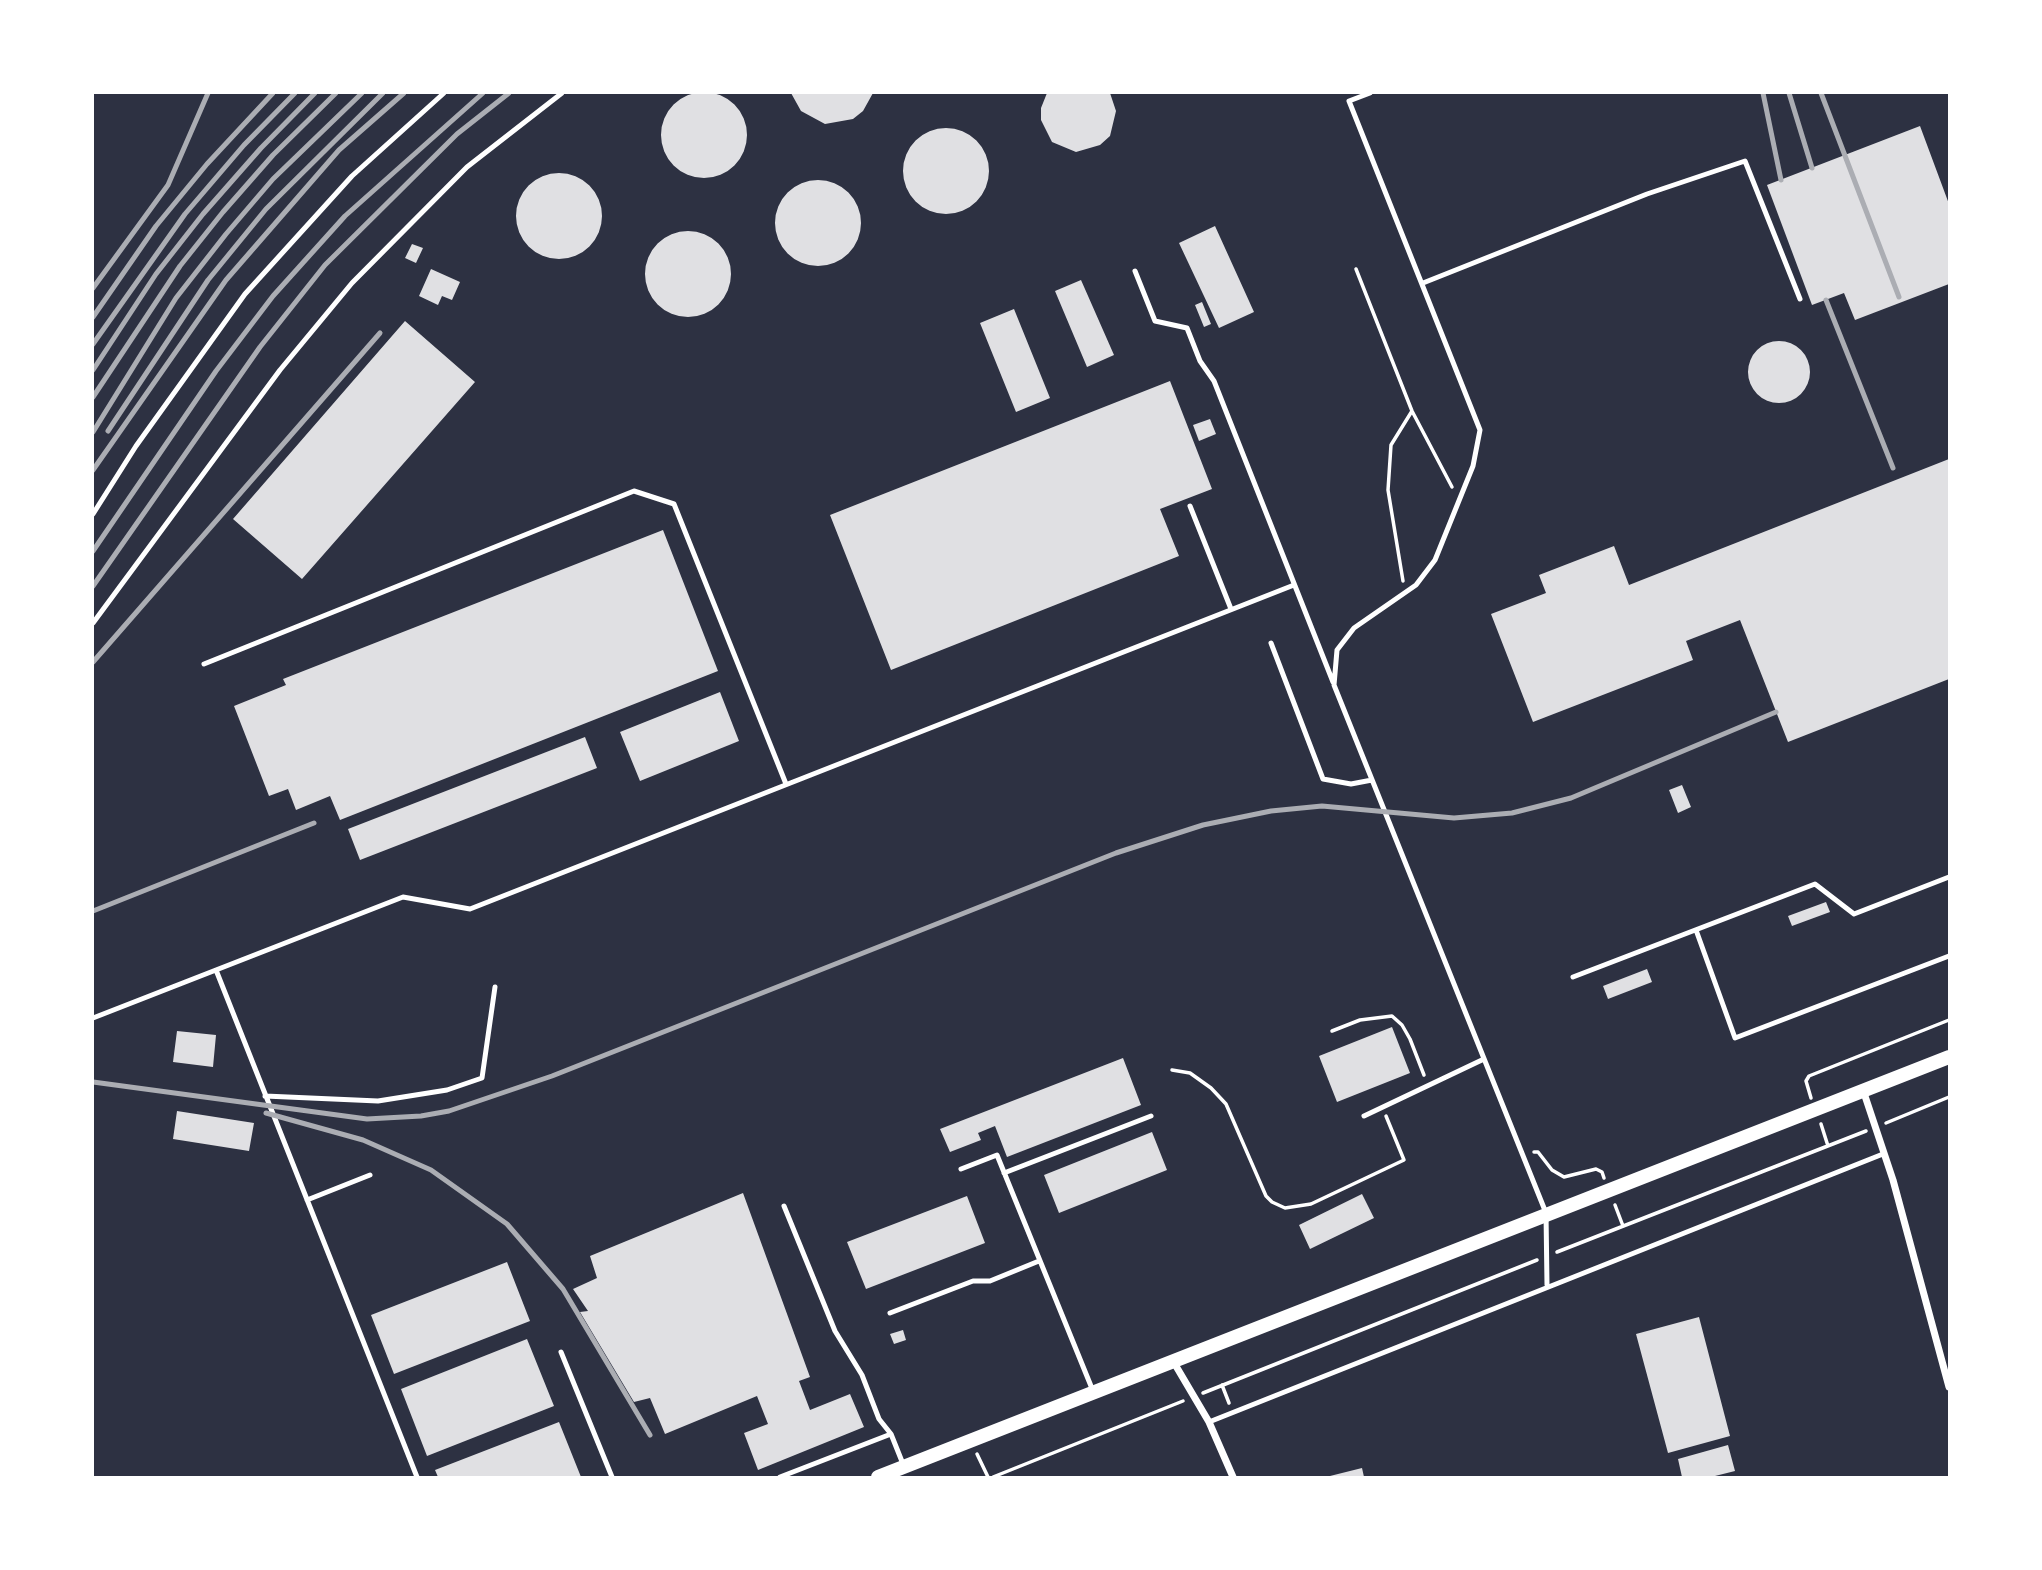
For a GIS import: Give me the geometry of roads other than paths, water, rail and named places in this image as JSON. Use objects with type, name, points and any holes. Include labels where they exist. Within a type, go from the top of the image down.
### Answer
[{"type":"main road","points":[[878,1477],[1949,1057]]},
{"type":"street","points":[[1863,1090],[1893,1180],[1949,1387]]},
{"type":"street","points":[[1173,1360],[1209,1422],[1233,1477]]},
{"type":"lane","points":[[93,514],[136,446],[245,294],[352,176],[444,93]]},
{"type":"lane","points":[[93,623],[280,370],[352,283],[467,167],[562,93]]},
{"type":"lane","points":[[1334,685],[1337,650],[1354,628],[1416,585],[1435,560],[1473,466],[1480,430],[1349,101],[1370,93]]},
{"type":"lane","points":[[1423,284],[1647,194],[1745,161],[1800,299]]},
{"type":"lane","points":[[1135,271],[1155,321],[1187,328],[1200,361],[1214,381],[1546,1213],[1547,1285]]},
{"type":"lane","points":[[204,664],[634,491],[674,504],[786,785]]},
{"type":"lane","points":[[1190,506],[1231,609]]},
{"type":"lane","points":[[93,1018],[403,897],[470,909],[1294,585]]},
{"type":"lane","points":[[1271,643],[1323,779],[1352,784],[1372,780]]},
{"type":"lane","points":[[1573,977],[1815,884],[1854,914],[1949,877]]},
{"type":"lane","points":[[1696,930],[1735,1038],[1949,956]]},
{"type":"lane","points":[[216,970],[417,1477]]},
{"type":"lane","points":[[265,1096],[378,1101],[447,1090],[482,1078],[495,987]]},
{"type":"lane","points":[[1364,1116],[1484,1059]]},
{"type":"lane","points":[[1004,1173],[1151,1116]]},
{"type":"lane","points":[[1209,1422],[1547,1285],[1883,1154]]},
{"type":"lane","points":[[961,1169],[997,1155],[1093,1391]]},
{"type":"lane","points":[[307,1200],[370,1175]]},
{"type":"lane","points":[[783,1206],[835,1331],[862,1375],[879,1419],[891,1434],[904,1467]]},
{"type":"lane","points":[[890,1313],[973,1281],[990,1280],[1039,1261]]},
{"type":"lane","points":[[561,1352],[612,1477]]},
{"type":"lane","points":[[780,1477],[891,1434]]},
{"type":"railway","points":[[93,288],[168,185],[208,93]]},
{"type":"railway","points":[[93,317],[156,226],[207,164],[273,93]]},
{"type":"railway","points":[[93,344],[185,214],[244,145],[295,93]]},
{"type":"railway","points":[[93,370],[156,274],[203,214],[261,148],[315,93]]},
{"type":"railway","points":[[93,397],[180,266],[223,212],[273,155],[336,93]]},
{"type":"railway","points":[[93,432],[176,298],[226,234],[273,179],[362,93]]},
{"type":"railway","points":[[108,431],[208,280],[266,209],[383,93]]},
{"type":"railway","points":[[93,470],[226,280],[339,150],[404,93]]},
{"type":"railway","points":[[93,551],[216,371],[273,296],[345,216],[483,93]]},
{"type":"railway","points":[[93,586],[260,347],[325,265],[457,134],[509,93]]},
{"type":"railway","points":[[1763,93],[1781,180]]},
{"type":"railway","points":[[1789,93],[1812,168]]},
{"type":"railway","points":[[1821,93],[1899,297]]},
{"type":"railway","points":[[1826,300],[1893,468]]},
{"type":"railway","points":[[93,662],[380,333]]},
{"type":"railway","points":[[93,1082],[367,1119],[421,1116],[449,1111],[552,1076],[1116,853],[1203,825],[1271,811],[1322,806],[1454,818],[1512,813],[1571,798],[1776,712]]},
{"type":"railway","points":[[93,911],[314,823]]},
{"type":"railway","points":[[266,1113],[363,1140],[431,1170],[507,1224],[563,1289],[650,1435]]}]
